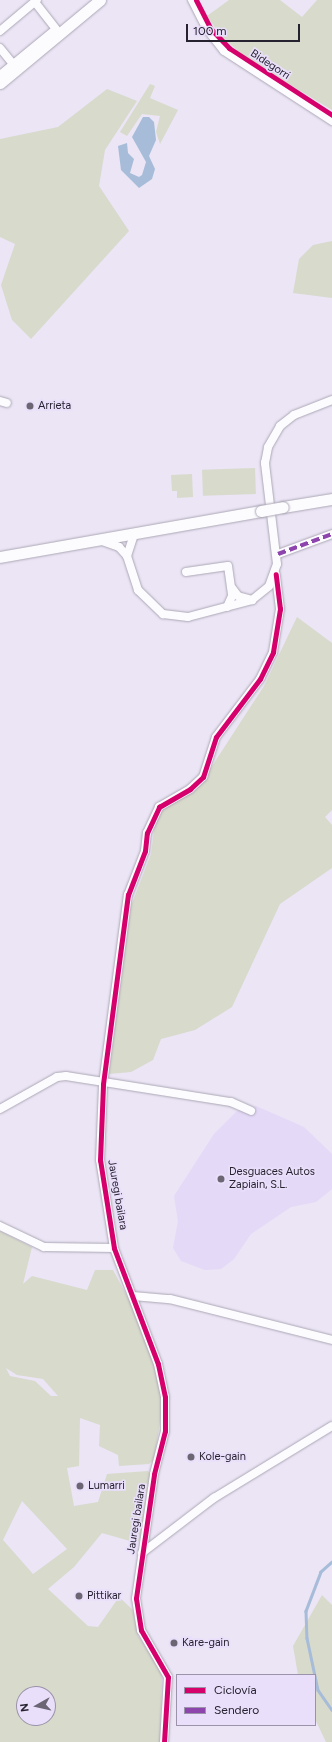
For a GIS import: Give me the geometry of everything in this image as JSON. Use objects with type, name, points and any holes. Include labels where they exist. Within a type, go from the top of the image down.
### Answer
[{"type":"main road","points":[[0,83],[99,0]]},
{"type":"main road","points":[[0,557],[102,541],[332,499]]},
{"type":"street","points":[[192,0],[206,28],[224,51],[332,121]]},
{"type":"street","points":[[0,31],[36,1],[56,29],[0,75]]},
{"type":"street","points":[[0,48],[13,64]]},
{"type":"street","name":"Jauregi bailara","points":[[164,1742],[168,1677],[146,1641],[138,1618],[137,1583],[166,1416],[158,1364],[114,1248],[100,1160],[103,1084],[128,895],[145,851],[147,833],[159,807],[190,790],[203,777],[216,737],[260,679],[273,652],[280,609],[276,574],[278,554],[265,463],[272,439],[294,415],[332,400]]},
{"type":"street","points":[[278,554],[332,534]]},
{"type":"street","points":[[127,556],[134,535]]},
{"type":"street","points":[[102,541],[119,547],[127,556],[138,590],[163,614],[188,617],[252,600],[269,586],[276,574]]},
{"type":"street","points":[[186,572],[228,566],[232,588],[227,607]]},
{"type":"street","points":[[232,588],[238,596],[252,600]]},
{"type":"street","points":[[0,1109],[57,1077],[103,1084],[152,1087],[231,1102],[251,1111]]},
{"type":"street","points":[[0,1226],[44,1247],[114,1248]]},
{"type":"street","points":[[133,1296],[170,1298],[332,1340]]},
{"type":"street","name":"Jauregi bailara","points":[[142,1553],[214,1498],[332,1426]]},
{"type":"shaded area","points":[[229,0],[280,0],[302,17],[317,0],[332,0],[332,110],[247,59],[221,36],[207,16]]},
{"type":"shaded area","points":[[150,84],[155,86],[150,98],[178,110],[160,144],[156,132],[160,116],[142,114],[127,136],[120,132]]},
{"type":"shaded area","points":[[107,89],[137,101],[105,150],[99,186],[129,231],[31,339],[12,320],[1,285],[15,244],[0,237],[0,139],[58,127]]},
{"type":"shaded area","points":[[332,241],[332,298],[293,293],[299,259],[313,245]]},
{"type":"shaded area","points":[[255,468],[256,494],[203,496],[202,470]]},
{"type":"shaded area","points":[[192,474],[193,497],[177,498],[177,491],[172,491],[171,475]]},
{"type":"shaded area","points":[[297,617],[332,643],[332,810],[325,817],[332,825],[332,868],[280,904],[232,1007],[195,1030],[161,1039],[153,1060],[131,1072],[109,1074],[131,906],[151,854],[155,822],[161,809],[205,777],[264,686]]},
{"type":"shaded area","points":[[256,1106],[304,1127],[332,1154],[332,1189],[316,1202],[291,1207],[251,1234],[234,1259],[221,1269],[205,1270],[181,1261],[173,1248],[178,1221],[174,1196],[214,1134],[237,1111]]},
{"type":"shaded area","points":[[0,1231],[32,1247],[23,1284],[32,1276],[87,1290],[95,1270],[113,1270],[133,1307],[152,1357],[160,1386],[162,1410],[154,1460],[149,1464],[119,1466],[118,1455],[99,1446],[100,1425],[80,1418],[79,1466],[67,1468],[74,1506],[98,1502],[107,1474],[148,1471],[151,1476],[142,1536],[137,1543],[102,1533],[74,1567],[48,1589],[88,1626],[98,1627],[119,1597],[133,1610],[138,1636],[162,1672],[160,1742],[0,1742]],"holes":[[[6,1368],[17,1375],[43,1379],[58,1396],[51,1396],[35,1381],[10,1376]],[[22,1501],[67,1549],[33,1574],[3,1540]]]},
{"type":"shaded area","points":[[322,1595],[332,1605],[332,1742],[326,1742],[316,1721],[316,1674],[298,1674],[293,1646]]},
{"type":"water","points":[[143,117],[149,117],[154,122],[156,140],[149,156],[155,169],[152,179],[139,188],[121,170],[118,146],[127,143],[128,153],[134,159],[130,173],[139,177],[142,175],[146,162],[132,137]]},
{"type":"waterway","points":[[315,1674],[307,1638],[306,1611],[321,1572],[332,1562]]},
{"type":"waterway","points":[[316,1681],[318,1690],[332,1710]]},
{"type":"marked path","points":[[278,554],[332,534]]},
{"type":"cycle path","name":"Bidegorri","points":[[196,0],[210,28],[229,48],[332,115]]},
{"type":"cycle path","points":[[164,1742],[168,1677],[141,1630],[136,1598],[154,1474],[165,1431],[165,1397],[158,1364],[114,1248],[100,1160],[103,1084],[128,895],[145,851],[147,833],[159,807],[190,789],[203,777],[216,737],[260,679],[273,652],[280,609],[276,574]]},
{"type":"place","name":"Arrieta","points":[[30,406]]},
{"type":"place","name":"Desguaces Autos Zapiain, S.L.","points":[[221,1179]]},
{"type":"place","name":"Kole-gain","points":[[191,1457]]},
{"type":"place","name":"Lumarri","points":[[80,1486]]},
{"type":"place","name":"Pittikar","points":[[79,1596]]},
{"type":"place","name":"Kare-gain","points":[[174,1643]]}]
